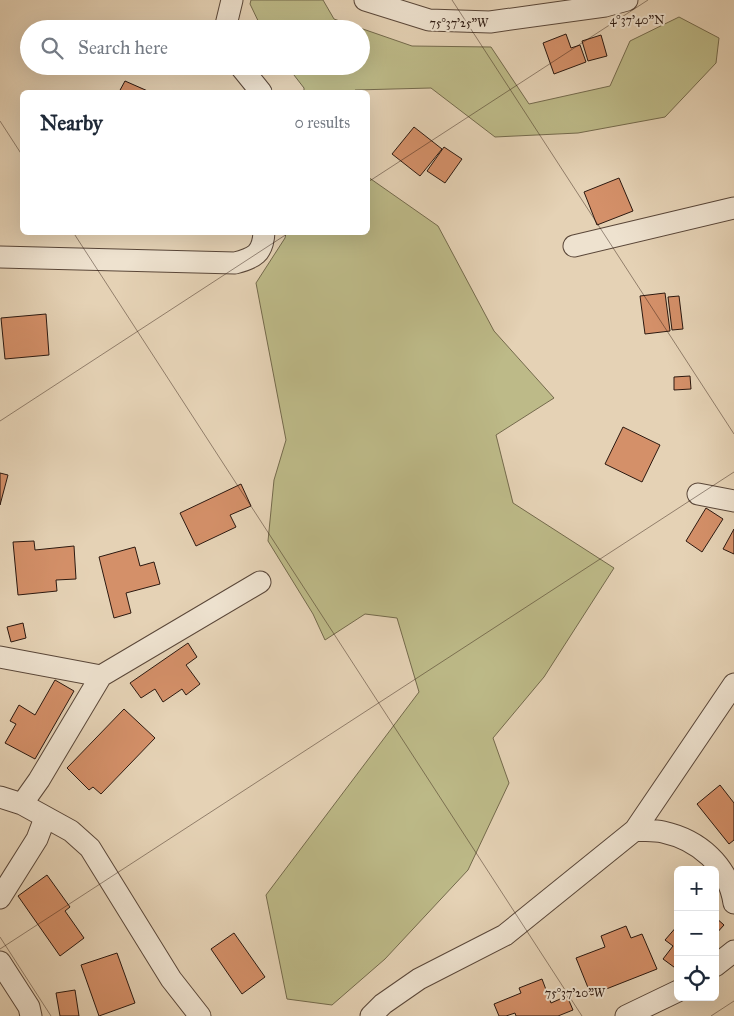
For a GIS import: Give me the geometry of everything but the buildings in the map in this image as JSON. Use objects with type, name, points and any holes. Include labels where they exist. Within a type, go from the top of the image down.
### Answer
[{"type":"street","points":[[227,20],[232,0]]},
{"type":"street","points":[[365,0],[429,20],[490,22],[627,0]]},
{"type":"street","points":[[247,75],[259,90]]},
{"type":"street","points":[[574,246],[734,208]]},
{"type":"street","points":[[0,257],[235,263],[253,258],[263,244],[264,235]]},
{"type":"street","points":[[698,494],[734,501]]},
{"type":"street","points":[[22,804],[40,780],[101,676],[260,582]]},
{"type":"street","points":[[0,657],[101,676]]},
{"type":"street","points":[[371,1016],[383,1004],[419,979],[505,935],[635,830],[734,687]]},
{"type":"street","points":[[0,797],[22,804],[71,831],[90,848],[171,979],[200,1016]]},
{"type":"street","points":[[0,898],[37,838],[45,818]]},
{"type":"street","points":[[635,830],[662,832],[686,840],[706,851],[720,869],[732,891],[734,903]]},
{"type":"street","points":[[0,879],[18,868]]},
{"type":"street","points":[[719,963],[734,951]]},
{"type":"street","points":[[0,962],[29,1007],[31,1016]]},
{"type":"street","points":[[626,1016],[674,992]]},
{"type":"shaded area","points":[[251,0],[323,0],[334,19],[337,20],[258,20],[250,4]]},
{"type":"shaded area","points":[[679,17],[719,38],[716,63],[665,117],[578,133],[495,137],[431,88],[304,90],[294,75],[370,75],[370,31],[412,46],[491,47],[529,104],[610,86],[630,41]]},
{"type":"shaded area","points":[[370,178],[438,226],[494,331],[554,398],[496,435],[513,503],[614,568],[544,677],[493,738],[509,783],[468,870],[385,959],[332,1005],[287,999],[266,895],[419,692],[397,618],[365,614],[325,640],[313,614],[268,541],[274,480],[286,440],[256,283],[286,235],[370,235]]}]
